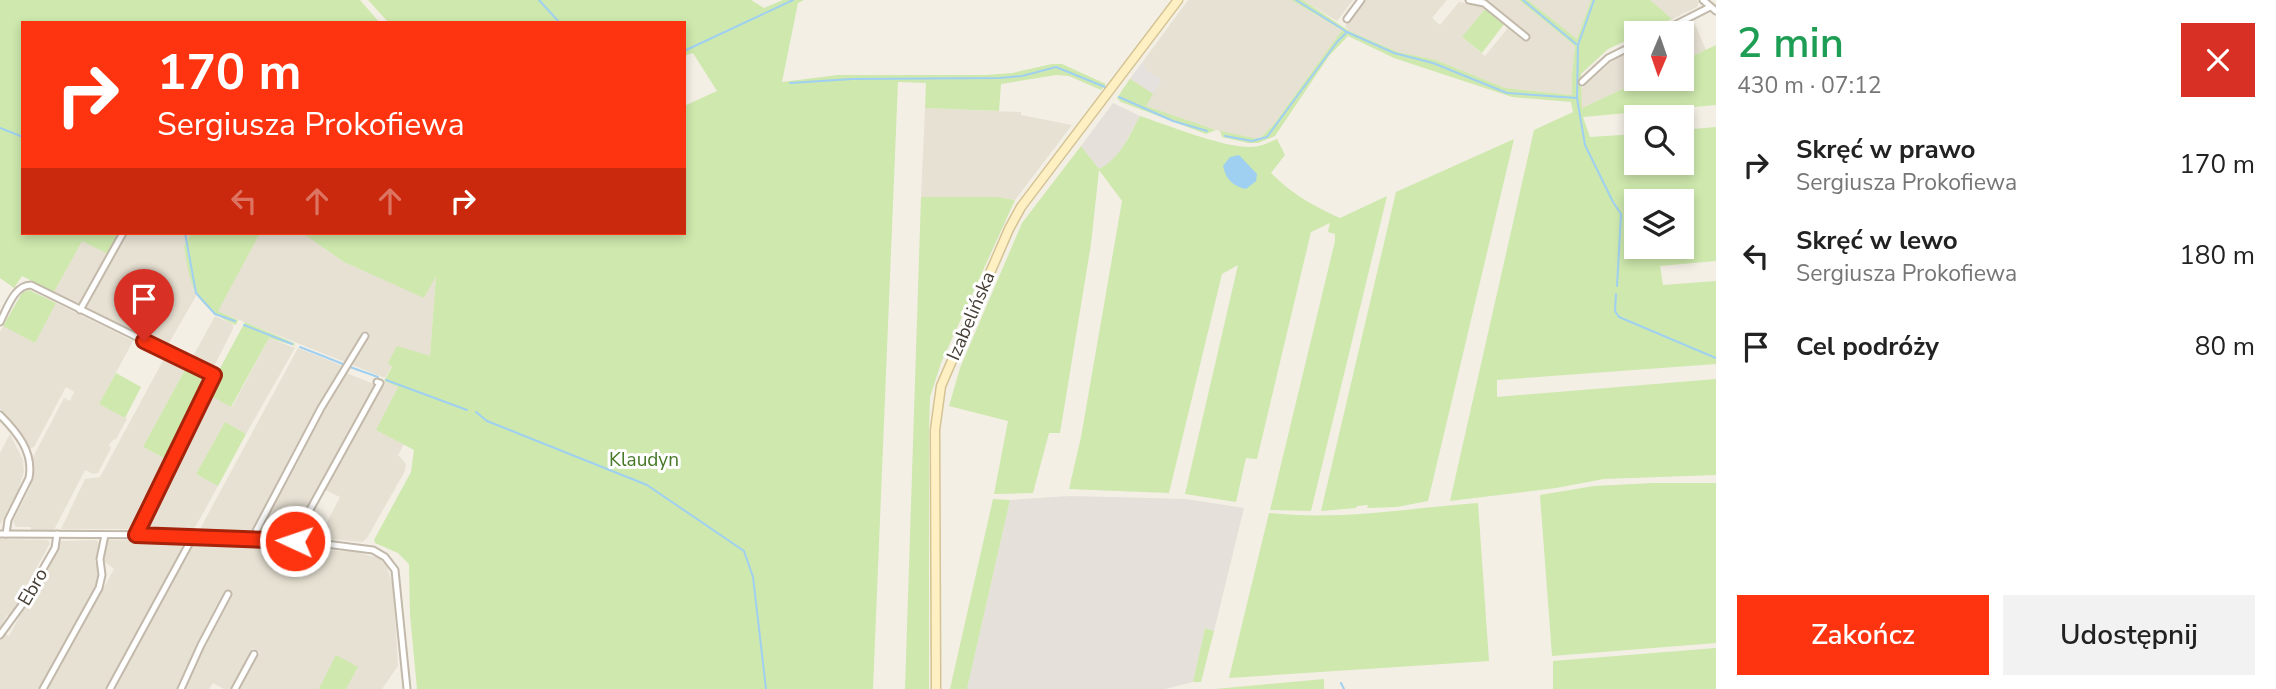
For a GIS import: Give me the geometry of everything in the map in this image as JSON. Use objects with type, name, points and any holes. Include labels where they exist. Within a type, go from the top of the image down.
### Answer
[{"type":"street","name":"Izabelińska","points":[[936,689],[935,430],[941,386],[1021,207],[1178,0]]},
{"type":"street","points":[[1347,19],[1361,0]]},
{"type":"street","points":[[1469,0],[1484,4],[1526,37]]},
{"type":"street","points":[[1703,0],[1716,11]]},
{"type":"street","points":[[1682,21],[1710,6]]},
{"type":"street","points":[[1582,82],[1608,58],[1624,50]]},
{"type":"street","points":[[80,310],[122,235]]},
{"type":"street","points":[[0,322],[16,293],[25,285],[31,285],[214,375],[136,535]]},
{"type":"street","points":[[255,539],[255,533],[321,408],[365,336]]},
{"type":"street","points":[[295,541],[380,383],[377,382]]},
{"type":"street","points":[[0,415],[19,436],[30,460],[29,478],[3,534],[190,535],[295,541],[373,550],[389,561],[395,570],[407,689]]},
{"type":"street","name":"Ebro","points":[[0,635],[24,603],[55,548],[57,534]]},
{"type":"street","points":[[43,689],[99,588],[104,534]]},
{"type":"street","points":[[110,689],[189,544],[190,535]]},
{"type":"street","points":[[181,689],[228,594]]},
{"type":"street","points":[[234,689],[254,654]]},
{"type":"shaded area","points":[[1188,0],[1291,0],[1342,30],[1274,124],[1259,139],[1225,133],[1136,103],[1122,90]]},
{"type":"shaded area","points":[[1303,0],[1353,0],[1337,21]]},
{"type":"shaded area","points":[[1365,0],[1447,0],[1432,18],[1440,25],[1459,2],[1480,5],[1485,9],[1462,37],[1485,56],[1508,28],[1523,41],[1528,34],[1485,0],[1519,0],[1575,46],[1573,95],[1505,88],[1436,60],[1398,52],[1349,31],[1345,26]]},
{"type":"shaded area","points":[[1528,0],[1591,0],[1577,39]]},
{"type":"shaded area","points":[[1650,0],[1699,2],[1697,7],[1672,19]]},
{"type":"shaded area","points":[[1694,22],[1706,50],[1694,56]]},
{"type":"shaded area","points":[[1624,55],[1624,88],[1582,108],[1581,89],[1615,59]]},
{"type":"shaded area","points":[[1144,60],[1145,69],[1162,80],[1153,93],[1131,78]]},
{"type":"shaded area","points":[[1113,103],[1140,116],[1119,154],[1099,169],[1081,146]]},
{"type":"shaded area","points":[[925,108],[1021,112],[1021,115],[1072,125],[1015,200],[921,197]]},
{"type":"shaded area","points":[[125,235],[190,235],[184,246],[196,296],[166,348],[85,308]]},
{"type":"shaded area","points":[[259,235],[305,235],[344,262],[423,297],[436,274],[430,357],[392,366],[385,378],[217,311]]},
{"type":"shaded area","points":[[82,240],[108,254],[80,304],[54,292]]},
{"type":"shaded area","points":[[56,303],[133,341],[99,404],[127,419],[116,439],[109,445],[111,448],[98,473],[93,474],[86,470],[84,472],[54,530],[31,530],[31,527],[16,527],[13,521],[30,488],[33,474],[31,461],[64,398],[70,401],[74,392],[66,387],[34,447],[29,449],[21,433],[0,409],[0,332],[3,326],[35,343]]},
{"type":"shaded area","points":[[215,316],[233,324],[233,329],[212,370],[191,360]]},
{"type":"shaded area","points":[[269,338],[295,348],[246,434],[225,422],[196,474],[218,486],[196,526],[191,530],[145,529],[173,463],[211,396],[232,407]]},
{"type":"shaded area","points":[[298,348],[343,366],[252,533],[203,531],[201,527]]},
{"type":"shaded area","points":[[165,357],[186,368],[143,447],[166,459],[133,526],[128,529],[61,529],[85,479],[100,477]]},
{"type":"shaded area","points":[[344,372],[376,385],[293,536],[258,533]]},
{"type":"shaded area","points":[[384,381],[398,387],[376,430],[404,444],[398,455],[406,464],[405,471],[367,538],[362,542],[319,538],[340,497],[323,489]]},
{"type":"shaded area","points":[[10,434],[23,460],[24,472],[0,525],[0,453]]},
{"type":"shaded area","points":[[1070,496],[1186,499],[1244,508],[1214,631],[1205,628],[1193,682],[1165,689],[967,689],[1010,500]]},
{"type":"shaded area","points":[[0,539],[47,540],[50,543],[10,617],[7,615],[0,628]]},
{"type":"shaded area","points":[[96,540],[100,544],[95,561],[100,573],[98,582],[41,689],[0,689],[0,639],[3,633],[9,636],[61,541]]},
{"type":"shaded area","points":[[108,540],[185,541],[181,554],[108,689],[48,689],[114,569],[101,559]]},
{"type":"shaded area","points":[[193,542],[355,552],[379,558],[387,567],[393,585],[398,666],[382,689],[346,689],[358,667],[319,689],[238,689],[260,652],[253,648],[231,689],[224,689],[213,683],[209,689],[112,689]]},
{"type":"green space","points":[[0,0],[360,0],[378,21],[21,21],[21,235],[118,235],[108,254],[82,241],[54,292],[22,276],[14,288],[0,278]]},
{"type":"green space","name":"Klaudyn","points":[[368,0],[751,0],[764,8],[783,0],[804,0],[798,3],[782,82],[838,75],[986,75],[1062,64],[1106,84],[1101,90],[1069,76],[1056,75],[1001,84],[999,111],[925,108],[926,83],[898,82],[873,689],[417,689],[410,615],[409,564],[398,553],[375,543],[374,540],[411,472],[414,450],[376,430],[398,387],[384,381],[392,367],[388,363],[397,346],[430,356],[436,276],[424,298],[344,262],[305,235],[686,235],[686,105],[717,91],[693,53],[686,55],[686,21],[387,21]]},
{"type":"green space","points":[[1291,0],[1303,0],[1349,31],[1398,52],[1436,60],[1505,88],[1572,95],[1575,46],[1519,0],[1528,0],[1577,39],[1591,0],[1650,0],[1672,19],[1624,21],[1624,42],[1608,49],[1581,74],[1582,108],[1624,88],[1624,91],[1694,91],[1694,55],[1716,45],[1716,105],[1624,105],[1624,113],[1583,117],[1590,137],[1624,135],[1624,175],[1694,175],[1694,129],[1716,127],[1716,261],[1660,266],[1663,285],[1716,281],[1716,364],[1497,380],[1497,397],[1716,379],[1716,475],[1604,479],[1556,488],[1450,501],[1534,130],[1573,112],[1571,102],[1512,97],[1394,58],[1348,36],[1329,56],[1275,136],[1258,143],[1248,143],[1222,137],[1220,131],[1259,139],[1274,124],[1342,30]]},
{"type":"green space","points":[[1485,9],[1504,24],[1482,53],[1462,37]]},
{"type":"green space","points":[[1130,79],[1153,94],[1146,106],[1216,130],[1206,134],[1121,102],[1117,98]]},
{"type":"green space","points":[[1140,116],[1226,144],[1251,147],[1277,139],[1285,155],[1271,173],[1303,199],[1340,218],[1387,196],[1311,511],[1270,510],[1335,241],[1335,234],[1328,232],[1330,223],[1311,232],[1257,459],[1246,458],[1236,502],[1185,494],[1238,265],[1222,274],[1169,493],[1069,489],[1081,437],[1122,201],[1099,170],[1091,244],[1060,433],[1049,433],[1033,493],[994,494],[1008,421],[949,406],[960,368],[1022,223],[1081,146],[1099,169],[1118,153]]},
{"type":"green space","points":[[1514,139],[1428,501],[1397,507],[1367,508],[1368,505],[1321,511],[1396,192]]},
{"type":"green space","points":[[921,197],[997,197],[1015,200],[941,363],[930,397],[929,689],[905,689]]},
{"type":"green space","points":[[190,235],[259,235],[218,311],[238,320],[236,325],[212,311],[197,295],[189,274],[184,246]]},
{"type":"green space","points":[[29,290],[56,303],[35,343],[3,326],[22,293]]},
{"type":"green space","points":[[245,322],[294,343],[295,346],[269,338],[231,407],[211,396],[220,380],[218,372]]},
{"type":"green space","points":[[186,368],[204,377],[207,384],[166,459],[143,447]]},
{"type":"green space","points":[[116,373],[141,387],[125,418],[99,404]]},
{"type":"green space","points":[[225,422],[246,434],[218,486],[196,474]]},
{"type":"green space","points":[[1716,483],[1716,643],[1552,656],[1540,495],[1594,486]]},
{"type":"green space","points":[[993,499],[1010,500],[967,689],[950,689]]},
{"type":"green space","points":[[1478,503],[1489,661],[1229,678],[1269,513],[1347,515]]},
{"type":"green space","points":[[1205,628],[1214,631],[1201,682],[1193,682]]},
{"type":"green space","points":[[1716,648],[1716,689],[1553,689],[1553,661]]},
{"type":"green space","points":[[336,655],[358,667],[346,689],[319,689]]},
{"type":"green space","points":[[1324,679],[1324,689],[1215,689]]},
{"type":"water","points":[[1239,155],[1257,174],[1256,181],[1246,189],[1230,181],[1223,166],[1230,157]]},
{"type":"waterway","points":[[539,0],[558,21]]},
{"type":"waterway","points":[[686,50],[793,0]]},
{"type":"waterway","points":[[1296,0],[1347,32],[1394,53],[1433,63],[1507,93],[1577,98]]},
{"type":"waterway","points":[[1523,0],[1576,44]]},
{"type":"waterway","points":[[1594,0],[1578,45],[1577,98],[1585,145],[1621,214],[1617,286]]},
{"type":"waterway","points":[[1225,136],[1252,141],[1267,137],[1346,33]]},
{"type":"waterway","points":[[790,83],[852,79],[1000,78],[1022,76],[1056,67],[1105,87]]},
{"type":"waterway","points":[[1119,97],[1173,121],[1207,131]]},
{"type":"waterway","points":[[0,128],[21,136]]},
{"type":"waterway","points":[[185,235],[196,293],[215,314],[235,321]]},
{"type":"waterway","points":[[1616,294],[1615,311],[1619,317],[1716,358]]},
{"type":"waterway","points":[[244,325],[292,344]]},
{"type":"waterway","points":[[300,347],[343,364]]},
{"type":"waterway","points":[[350,367],[378,377]]},
{"type":"waterway","points":[[386,380],[467,410]]},
{"type":"waterway","points":[[476,412],[487,421],[647,485],[744,551],[753,577],[766,689]]},
{"type":"waterway","points":[[1341,683],[1344,689]]},
{"type":"route","points":[[144,341],[214,375],[136,535],[295,541]]}]
